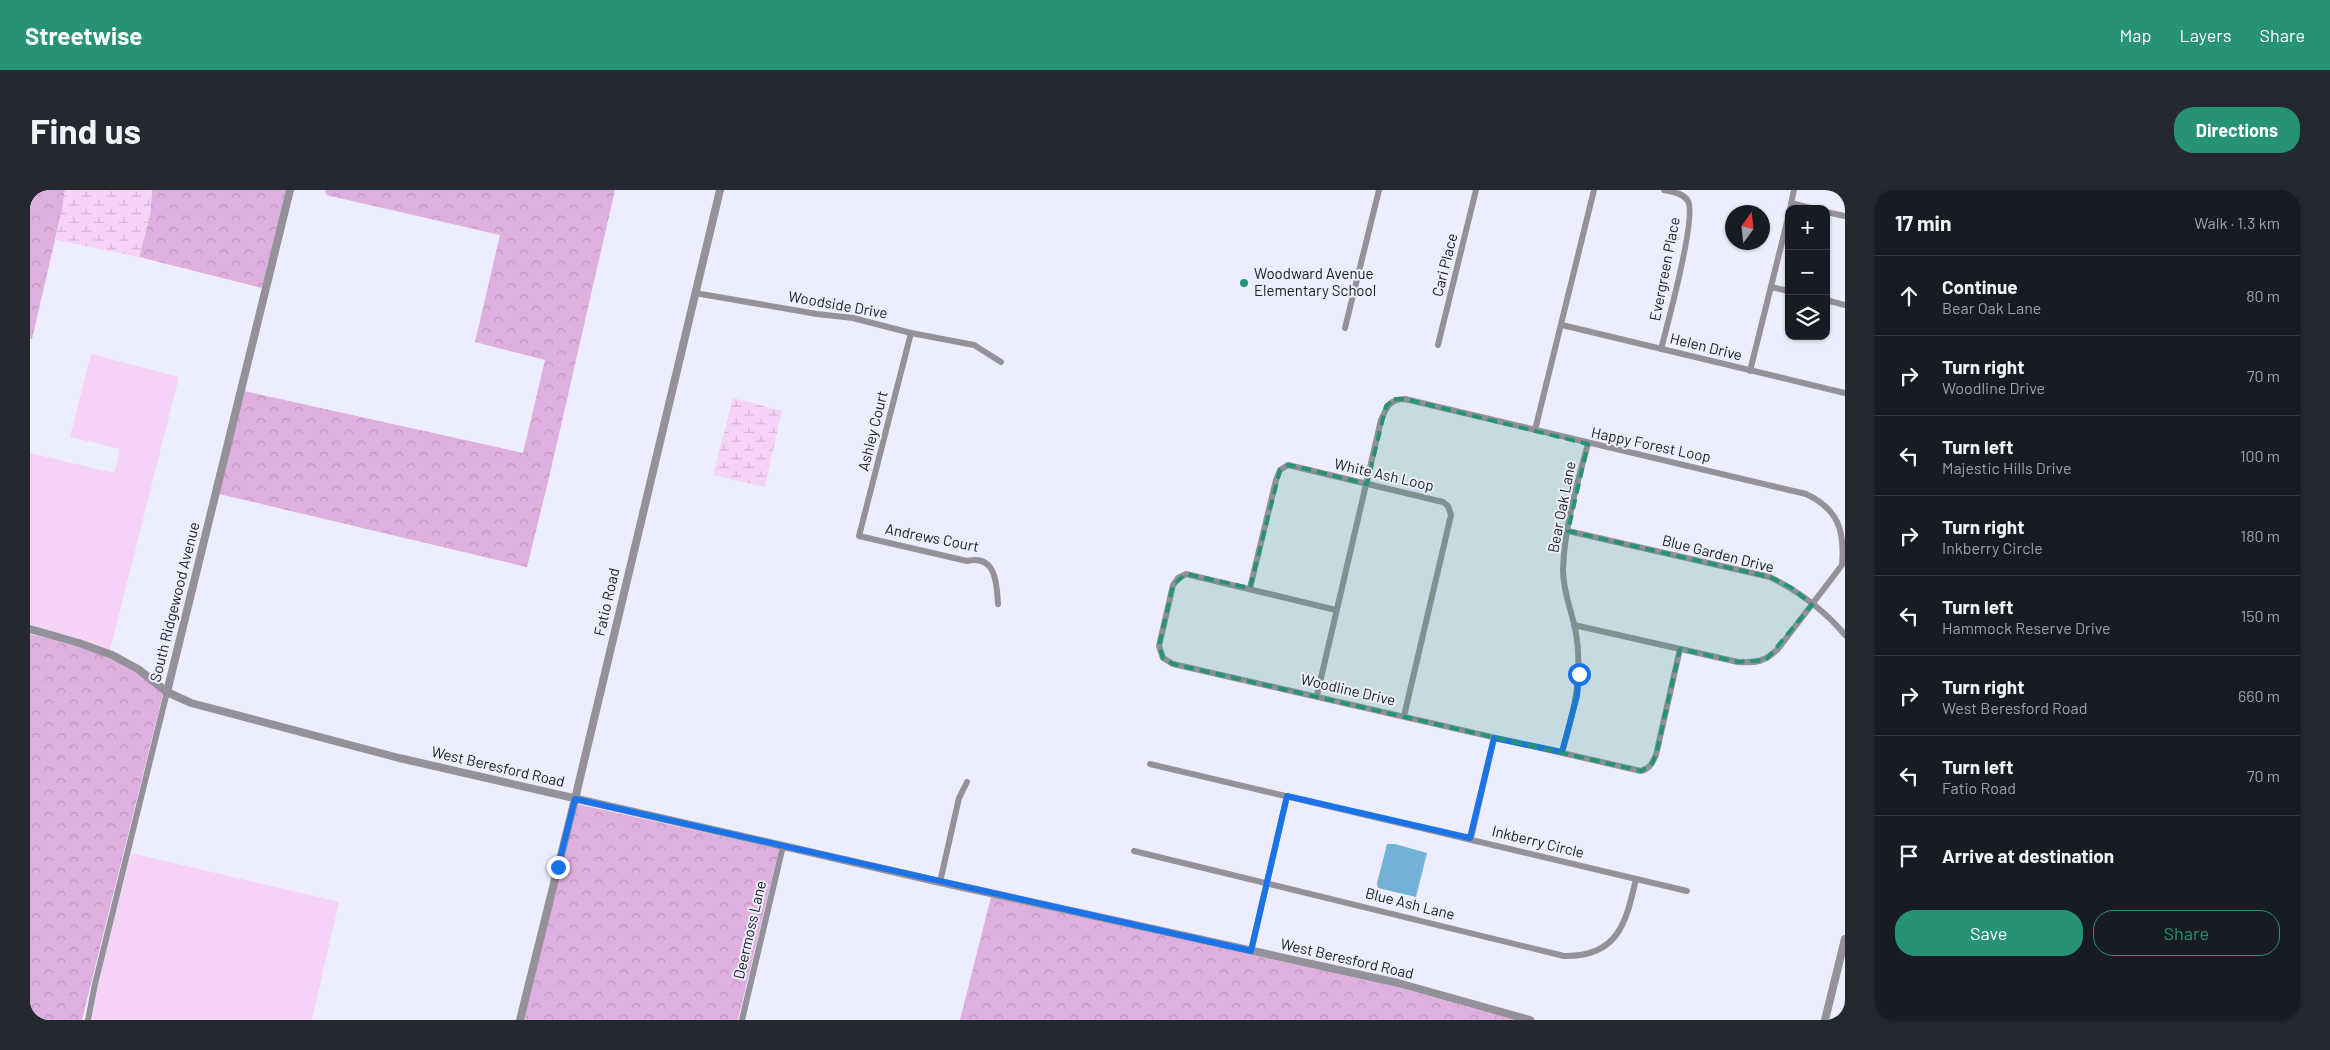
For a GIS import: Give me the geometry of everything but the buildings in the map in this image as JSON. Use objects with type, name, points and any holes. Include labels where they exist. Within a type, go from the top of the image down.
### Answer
[{"type":"street","name":"South Ridgewood Avenue","points":[[88,1020],[94,984],[168,692],[290,190]]},
{"type":"street","name":"Fatio Road","points":[[520,1020],[575,799],[720,190]]},
{"type":"street","points":[[1345,328],[1379,190]]},
{"type":"street","name":"Cari Place","points":[[1438,345],[1476,190]]},
{"type":"street","points":[[1535,430],[1594,190]]},
{"type":"street","name":"Evergreen Place","points":[[1661,349],[1681,264],[1689,217],[1689,202],[1682,195],[1664,190]]},
{"type":"street","points":[[1791,205],[1794,190]]},
{"type":"street","points":[[1830,213],[1845,216]]},
{"type":"street","points":[[1750,371],[1785,230]]},
{"type":"street","points":[[1771,287],[1785,290]]},
{"type":"street","name":"Woodside Drive","points":[[696,292],[817,314],[853,318],[911,333],[974,345],[1001,362]]},
{"type":"street","points":[[1830,301],[1845,305]]},
{"type":"street","name":"Helen Drive","points":[[1562,325],[1845,393]]},
{"type":"street","name":"Ashley Court","points":[[859,536],[911,333]]},
{"type":"street","name":"Happy Forest Loop","points":[[1317,696],[1381,420],[1386,406],[1394,399],[1406,399],[1588,444],[1806,494],[1829,507],[1838,520],[1844,537],[1845,552],[1842,565],[1778,649],[1766,660],[1752,663],[1738,662],[1574,625]]},
{"type":"street","name":"Bear Oak Lane","points":[[1562,752],[1577,696],[1579,674],[1574,625],[1564,591],[1564,549],[1588,444]]},
{"type":"street","name":"White Ash Loop","points":[[1250,588],[1276,480],[1280,470],[1288,466],[1299,467],[1443,502],[1448,506],[1451,515],[1404,716]]},
{"type":"street","name":"Blue Garden Drive","points":[[1568,531],[1763,575],[1792,588],[1812,606],[1831,619],[1845,635]]},
{"type":"street","name":"Andrews Court","points":[[859,536],[967,561],[977,559],[984,561],[994,574],[998,604]]},
{"type":"street","name":"Woodline Drive","points":[[1336,610],[1186,574],[1178,578],[1173,585],[1159,646],[1163,658],[1173,664],[1640,771],[1646,770],[1652,764],[1656,755],[1680,649]]},
{"type":"street","name":"West Beresford Road","points":[[30,629],[112,655],[138,669],[168,692],[191,703],[227,714],[399,758],[575,799],[1398,984],[1530,1020]]},
{"type":"street","points":[[1470,838],[1494,738]]},
{"type":"street","name":"Inkberry Circle","points":[[1150,764],[1470,838],[1686,891]]},
{"type":"street","points":[[940,882],[959,798],[967,782]]},
{"type":"street","points":[[1251,951],[1287,796]]},
{"type":"street","name":"Deermoss Lane","points":[[742,1020],[783,846]]},
{"type":"street","name":"Blue Ash Lane","points":[[1134,851],[1564,956],[1581,956],[1594,953],[1603,948],[1620,931],[1629,911],[1636,879]]},
{"type":"street","points":[[1825,1020],[1845,939]]},
{"type":"highlighted area","points":[[1394,399],[1405,399],[1588,444],[1568,531],[1770,577],[1792,588],[1812,605],[1766,660],[1738,662],[1680,649],[1656,755],[1652,764],[1641,771],[1173,664],[1163,658],[1159,646],[1173,585],[1186,574],[1250,588],[1280,470],[1288,465],[1367,484],[1386,406]]},
{"type":"green space","points":[[30,190],[65,190],[66,192],[32,339],[30,339]]},
{"type":"green space","points":[[65,190],[152,190],[150,215],[139,257],[56,240]]},
{"type":"green space","points":[[152,190],[286,190],[262,288],[139,257],[150,215]]},
{"type":"green space","points":[[325,190],[615,190],[527,567],[219,494],[244,391],[523,453],[545,360],[475,342],[500,235],[326,195]]},
{"type":"green space","points":[[91,354],[179,377],[110,650],[81,639],[30,625],[30,453],[114,473],[120,449],[70,437]]},
{"type":"green space","points":[[733,398],[782,411],[765,487],[713,475]]},
{"type":"green space","points":[[30,634],[66,643],[118,662],[134,671],[163,694],[82,1020],[30,1020]]},
{"type":"green space","points":[[577,804],[779,849],[738,1020],[524,1020]]},
{"type":"green space","points":[[131,853],[339,902],[312,1020],[92,1020],[98,984]]},
{"type":"green space","points":[[991,897],[1397,987],[1515,1020],[960,1020]]},
{"type":"water","points":[[1387,844],[1395,844],[1427,853],[1416,897],[1378,888],[1377,883]]},
{"type":"place","name":"Woodward Avenue Elementary School","points":[[1244,283]]},
{"type":"route","points":[[558,867],[575,799],[1251,951],[1287,796],[1470,838],[1494,738],[1562,752],[1577,696],[1579,674]]}]
